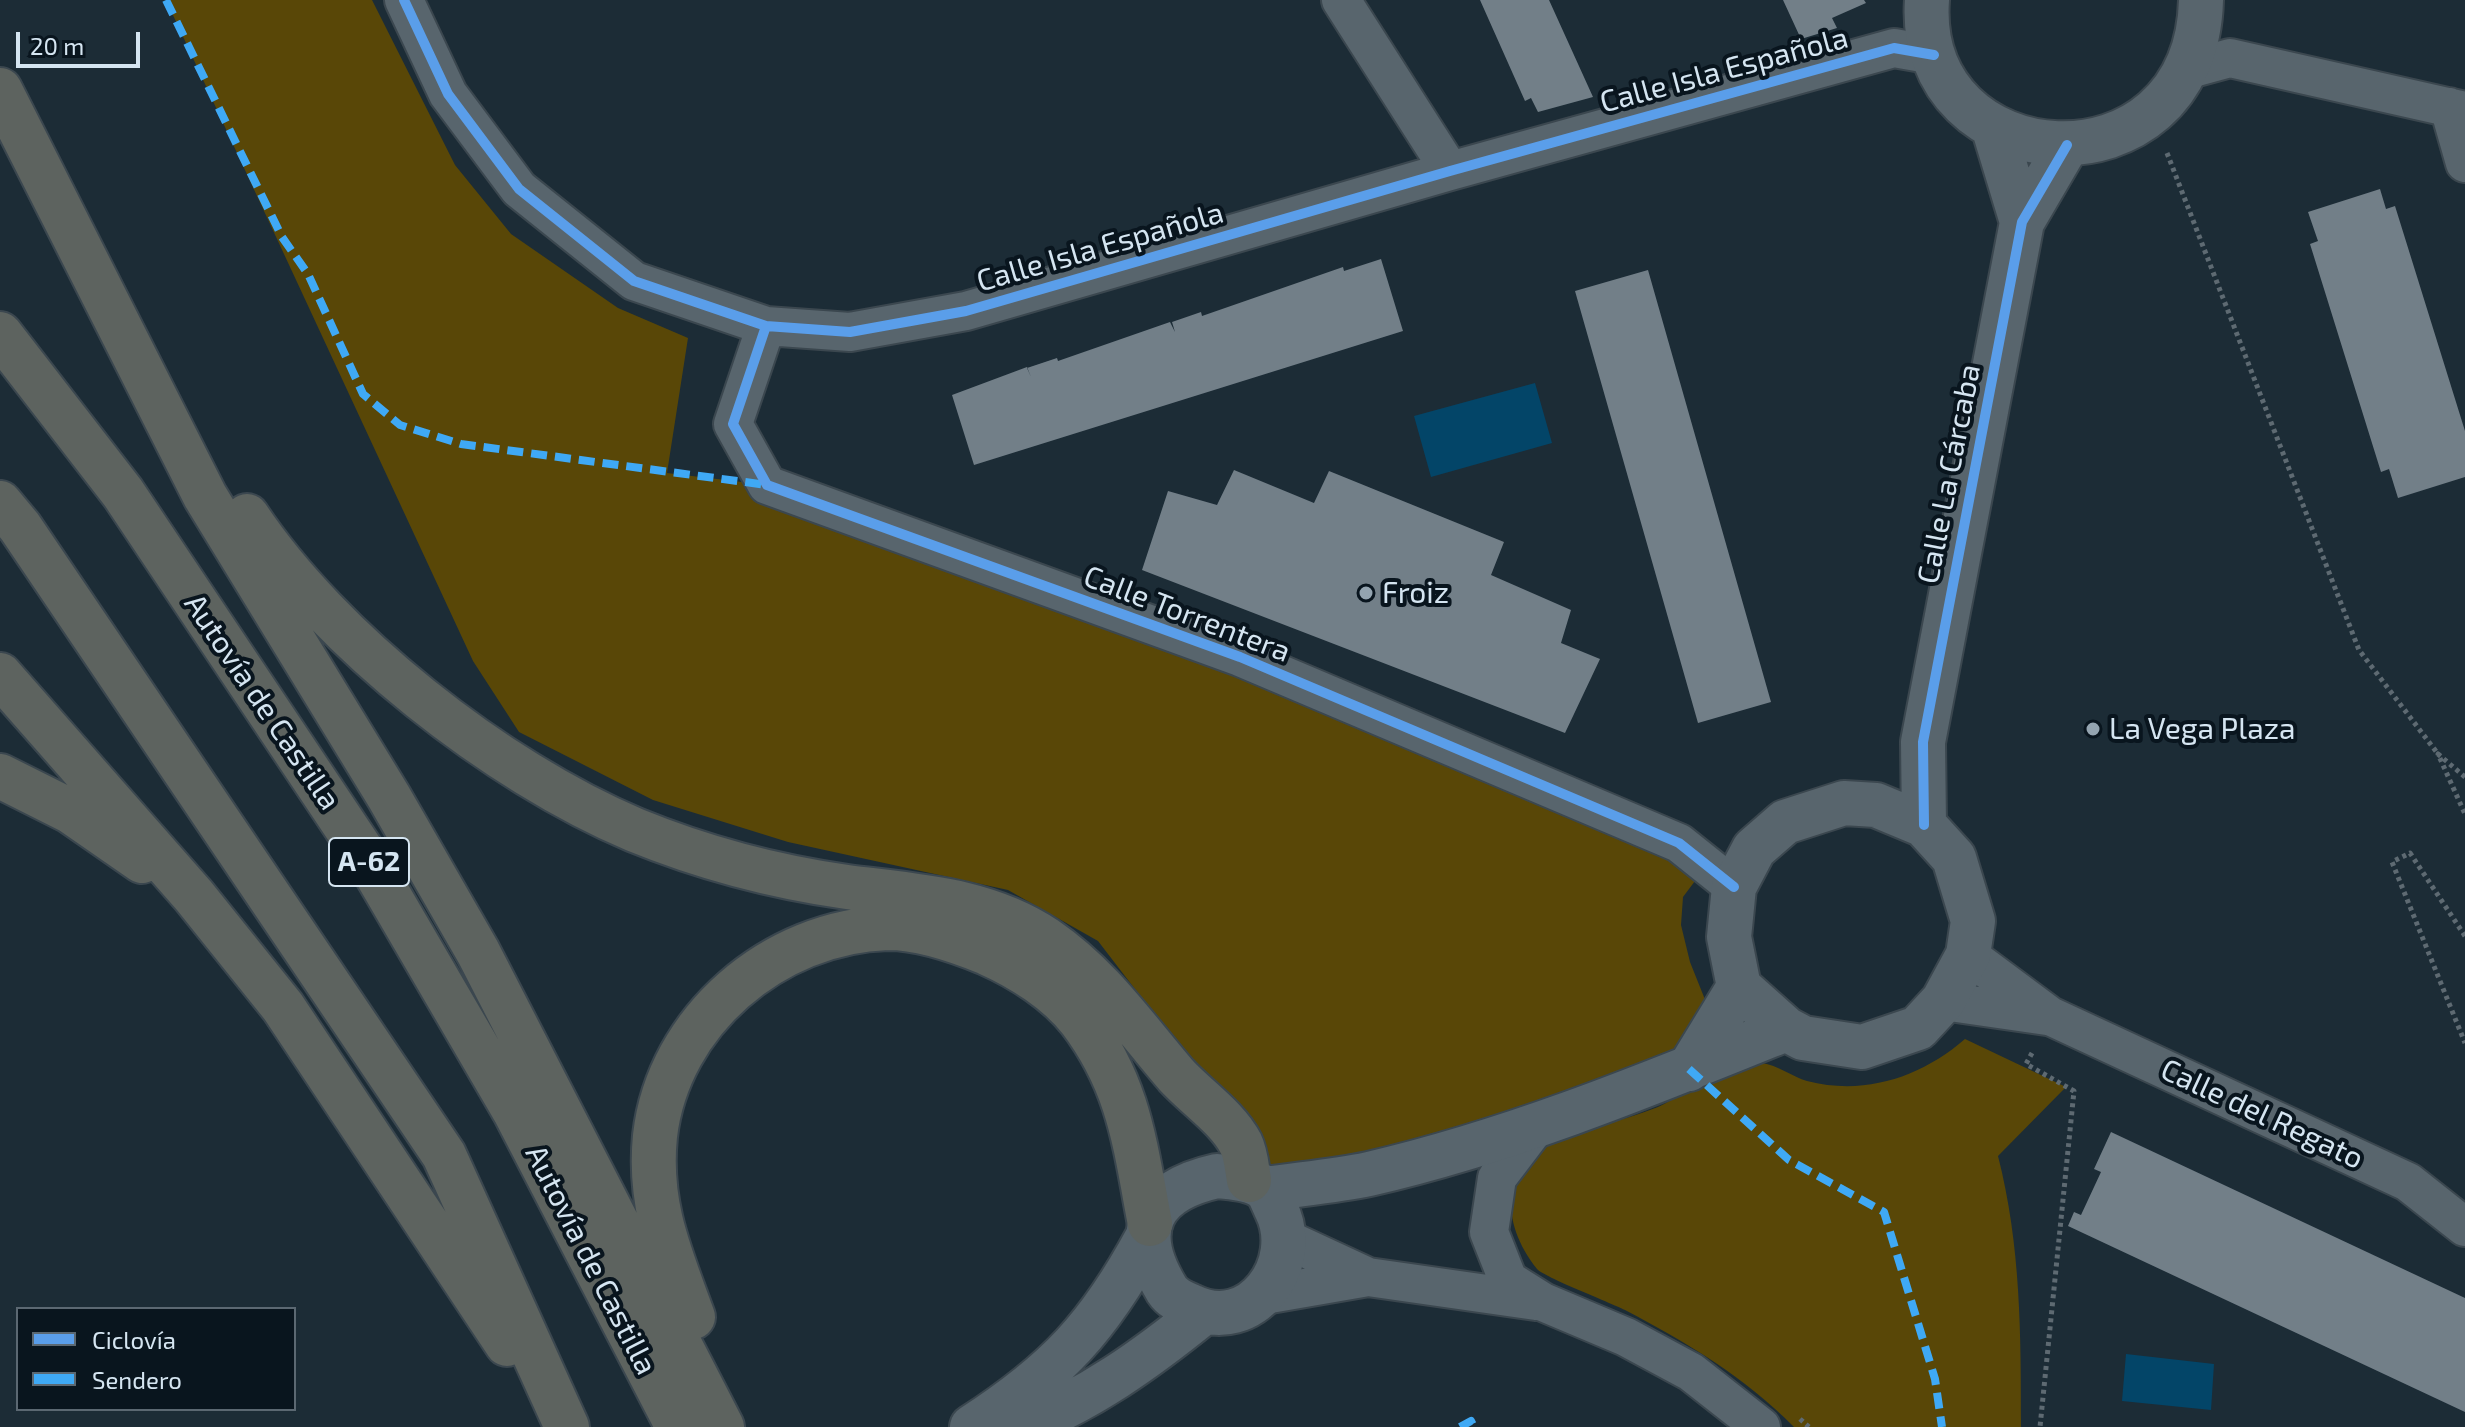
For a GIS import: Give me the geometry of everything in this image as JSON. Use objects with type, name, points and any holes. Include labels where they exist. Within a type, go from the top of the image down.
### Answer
[{"type":"highway","points":[[0,90],[205,496],[389,797],[478,952],[722,1427]]},
{"type":"highway","points":[[104,297],[259,534],[299,584],[343,628],[430,704],[524,769],[634,829],[772,872],[963,903],[1004,916],[1044,938],[1082,966],[1113,996],[1177,1075],[1241,1144],[1271,1208]]},
{"type":"highway","name":"Autovía de Castilla","points":[[0,334],[123,493],[370,863],[515,1112],[678,1427]]},
{"type":"highway","points":[[0,503],[20,527],[444,1155],[564,1427]]},
{"type":"highway","points":[[0,675],[194,896],[283,1007],[564,1427]]},
{"type":"highway","points":[[0,776],[70,811],[194,896]]},
{"type":"highway","points":[[737,1427],[655,1206],[655,1133],[677,1060],[701,1023],[730,990],[773,961],[848,932],[891,928],[967,944],[1005,961],[1044,985],[1079,1018],[1107,1063],[1129,1112],[1148,1231]]},
{"type":"street","name":"Calle Isla Española","points":[[404,0],[448,94],[519,189],[634,281],[766,326],[850,332],[966,311],[1450,171],[1920,30]]},
{"type":"street","points":[[1341,0],[1450,171]]},
{"type":"street","points":[[2201,13],[2230,58]]},
{"type":"street","points":[[1920,30],[1949,85],[1970,110],[1993,126],[2029,141],[2067,145],[2096,142],[2148,117],[2176,87],[2186,70],[2201,13]]},
{"type":"street","points":[[2186,70],[2230,58],[2457,109],[2465,163]]},
{"type":"street","name":"Calle La Cárcaba","points":[[1993,126],[2022,222]]},
{"type":"street","name":"Calle La Cárcaba","points":[[1924,825],[1923,742],[2022,222],[2067,145]]},
{"type":"street","name":"Calle Torrentera","points":[[766,326],[733,424],[767,485],[1240,657],[1744,868]]},
{"type":"street","name":"Calle La Cárcaba","points":[[1876,805],[1923,742]]},
{"type":"street","points":[[1844,803],[1876,805],[1924,825],[1954,858],[1973,921],[1968,955],[1943,1001],[1918,1028],[1862,1047],[1803,1038],[1786,1029],[1739,987],[1729,937],[1744,868],[1785,822],[1844,803]]},
{"type":"street","name":"Calle del Regato","points":[[1968,955],[2050,1016],[2408,1182],[2465,1227]]},
{"type":"street","points":[[1689,1069],[1739,987]]},
{"type":"street","name":"Calle del Regato","points":[[1943,1001],[2050,1016]]},
{"type":"street","points":[[1271,1208],[1369,1174],[1538,1124],[1689,1069],[1786,1029]]},
{"type":"street","points":[[1538,1124],[1497,1178],[1489,1232],[1508,1280],[1543,1302],[1626,1337],[1691,1372],[1761,1427]]},
{"type":"street","points":[[972,1427],[1044,1378],[1074,1347],[1124,1281],[1163,1200],[1184,1183],[1217,1176],[1271,1208],[1368,1277]]},
{"type":"street","points":[[1264,1295],[1281,1268],[1271,1208]]},
{"type":"street","points":[[1148,1231],[1151,1263],[1171,1297],[1204,1312],[1231,1312],[1264,1295],[1368,1277],[1543,1302]]},
{"type":"street","points":[[1020,1427],[1061,1411],[1120,1377],[1204,1312]]},
{"type":"path","points":[[2148,117],[2170,159],[2359,650],[2438,754],[2465,777]]},
{"type":"path","points":[[2438,754],[2465,814]]},
{"type":"path","points":[[2465,936],[2410,853],[2392,862],[2465,1043]]},
{"type":"path","points":[[2040,1427],[2074,1091],[2026,1064],[2050,1016]]},
{"type":"shaded area","points":[[166,0],[372,0],[455,165],[511,234],[618,308],[688,338],[667,473],[767,485],[1707,865],[1683,897],[1681,925],[1690,962],[1708,1007],[1689,1069],[1266,1189],[1211,1109],[1161,1023],[1098,941],[1008,890],[788,842],[653,800],[519,732],[473,661]]},
{"type":"shaded area","points":[[1965,1039],[2066,1087],[1998,1156],[2015,1257],[2020,1324],[2021,1427],[1794,1427],[1756,1392],[1692,1348],[1625,1310],[1542,1273],[1516,1233],[1512,1196],[1516,1180],[1525,1164],[1539,1150],[1559,1139],[1658,1107],[1735,1066],[1762,1063],[1807,1081],[1850,1086],[1871,1084],[1891,1080],[1930,1064]]},
{"type":"water","points":[[1535,383],[1552,443],[1431,477],[1414,416]]},
{"type":"water","points":[[2126,1354],[2214,1364],[2211,1410],[2122,1401]]},
{"type":"building","points":[[1480,0],[1549,0],[1593,97],[1538,112],[1531,98],[1525,101]]},
{"type":"building","points":[[1783,0],[1864,0],[1866,3],[1832,18],[1837,28],[1801,39]]},
{"type":"building","points":[[2380,189],[2386,209],[2395,206],[2465,431],[2465,477],[2398,498],[2389,469],[2381,472],[2310,244],[2318,241],[2308,212]]},
{"type":"building","points":[[1381,259],[1403,331],[974,465],[952,395],[1057,358],[1058,361],[1170,322],[1175,332],[1172,322],[1201,312],[1202,316],[1343,267],[1344,271]]},
{"type":"building","points":[[1648,270],[1771,702],[1698,723],[1575,291]]},
{"type":"building","name":"Froiz","points":[[1234,470],[1314,503],[1329,471],[1504,542],[1491,575],[1571,610],[1561,643],[1600,659],[1565,733],[1142,570],[1168,491],[1217,505]]},
{"type":"building","points":[[2111,1132],[2465,1298],[2465,1412],[2068,1226],[2074,1212],[2081,1215],[2101,1172],[2094,1169]]},
{"type":"marked path","points":[[166,0],[282,237],[308,274],[363,394],[400,425],[461,444],[767,485]]},
{"type":"marked path","points":[[1689,1069],[1789,1160],[1884,1212],[1935,1379],[1942,1427]]},
{"type":"marked path","points":[[1460,1427],[1471,1421],[1474,1427]]},
{"type":"cycle path","points":[[404,0],[448,94],[519,189],[634,281],[766,326],[850,332],[966,311],[1450,171],[1894,48],[1934,55]]},
{"type":"cycle path","points":[[1924,825],[1923,742],[2022,222],[2067,145]]},
{"type":"cycle path","points":[[766,326],[733,424],[767,485],[1240,657],[1679,843],[1734,887]]},
{"type":"place","name":"Froiz","points":[[1366,593]]},
{"type":"place","name":"La Vega Plaza","points":[[2093,729]]}]
